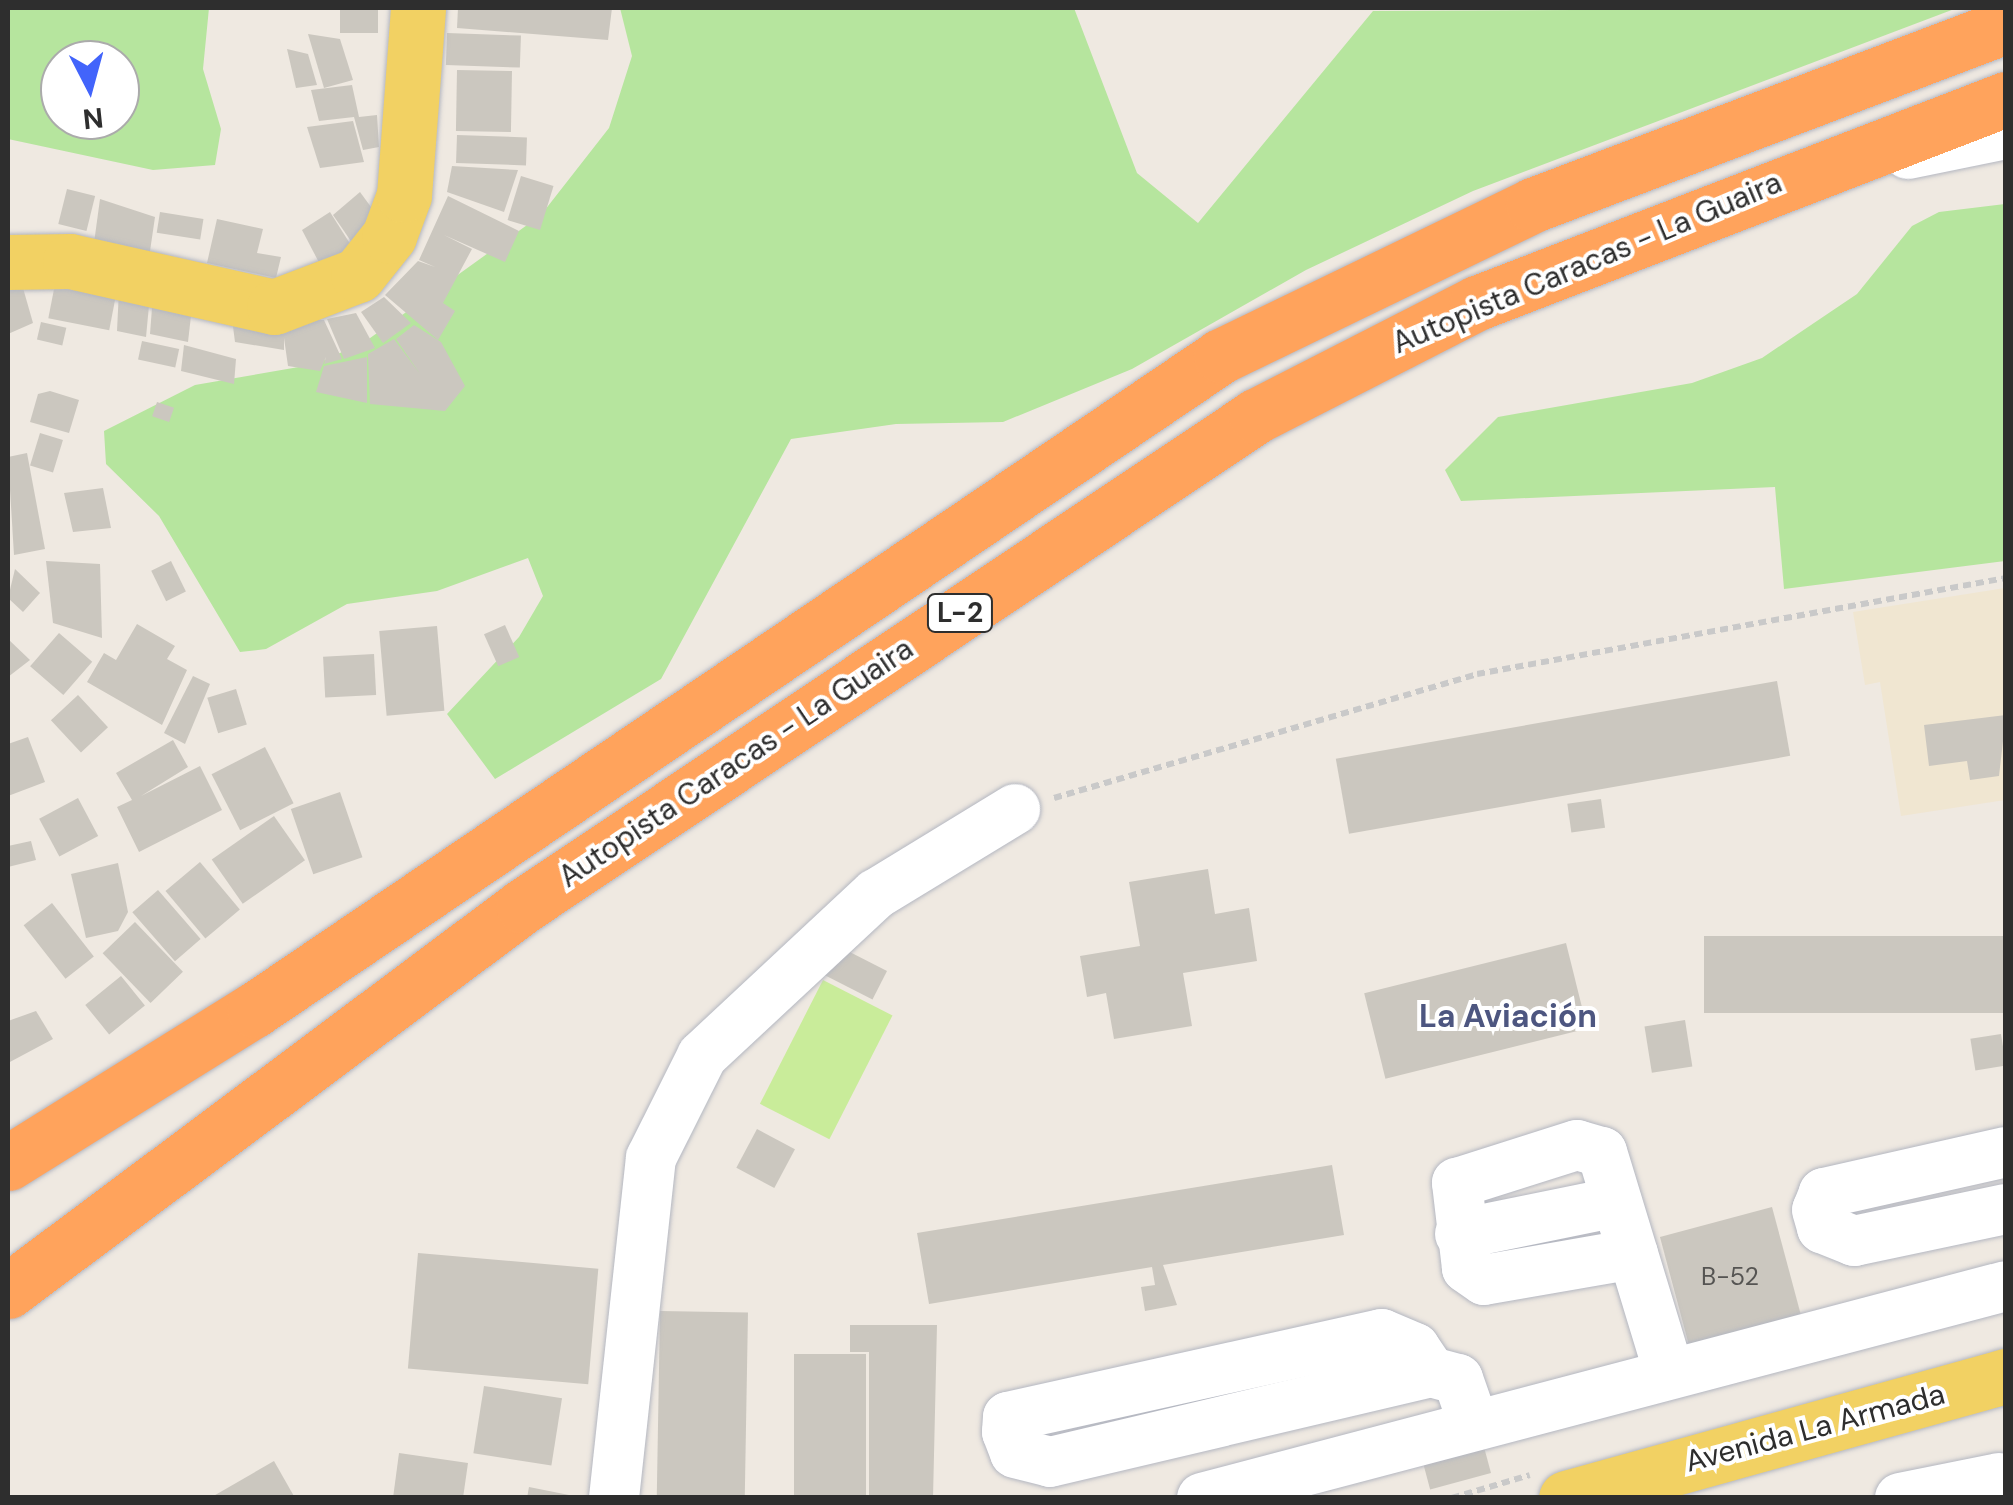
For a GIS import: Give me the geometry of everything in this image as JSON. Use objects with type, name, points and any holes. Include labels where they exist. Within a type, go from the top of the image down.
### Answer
[{"type":"highway","name":"L-2","points":[[8,1163],[254,1010],[1221,356],[1517,212],[2006,26]]},
{"type":"highway","name":"Autopista Caracas - La Guaira","points":[[8,1291],[508,916],[1186,460],[1448,316],[1786,179],[2006,98]]},
{"type":"main road","points":[[8,262],[70,261],[274,307],[358,274],[389,236],[404,195],[418,8]]},
{"type":"main road","name":"Avenida La Armada","points":[[1566,1498],[2006,1376]]},
{"type":"lane","points":[[1786,179],[2006,134]]},
{"type":"lane","points":[[614,1498],[651,1158],[702,1056],[876,894],[1015,810]]},
{"type":"lane","points":[[1633,1254],[1484,1280],[1467,1268],[1455,1192],[1466,1176],[1577,1144],[1602,1152],[1669,1372]]},
{"type":"lane","points":[[1202,1498],[1474,1422],[2006,1285],[1993,1212],[1854,1242],[1822,1228],[1817,1210],[1824,1193],[2006,1152]]},
{"type":"lane","points":[[1431,1372],[1415,1348],[1382,1334],[1008,1417],[1008,1432],[1014,1453],[1050,1462],[1431,1372],[1458,1380],[1474,1422]]},
{"type":"lane","points":[[1900,1498],[1999,1478]]},
{"type":"path","points":[[1015,810],[1477,674],[2006,578]]},
{"type":"shaded area","points":[[2005,588],[2005,800],[1901,816],[1880,682],[1865,685],[1853,612]]},
{"type":"green space","points":[[8,8],[209,8],[203,69],[221,129],[215,165],[153,170],[8,139]]},
{"type":"green space","points":[[620,8],[1074,8],[1137,173],[1198,223],[1373,11],[1957,8],[1473,191],[1306,270],[1132,369],[1003,422],[896,424],[791,439],[661,679],[495,779],[447,714],[519,637],[543,596],[528,558],[437,591],[347,604],[266,649],[240,652],[159,516],[106,464],[104,431],[195,385],[316,364],[366,341],[541,215],[609,128],[632,56]]},
{"type":"green space","points":[[2005,204],[2005,561],[1784,589],[1775,487],[1461,501],[1445,470],[1498,417],[1692,383],[1762,358],[1857,294],[1912,226],[1939,212]]},
{"type":"green space","points":[[823,980],[892,1015],[829,1139],[760,1104]]},
{"type":"building","points":[[340,8],[378,8],[378,33],[340,33]]},
{"type":"building","points":[[458,8],[612,8],[608,40],[457,28]]},
{"type":"building","points":[[447,33],[521,36],[520,68],[446,65]]},
{"type":"building","points":[[308,34],[340,39],[353,80],[324,88]]},
{"type":"building","points":[[287,49],[308,54],[317,85],[296,88]]},
{"type":"building","points":[[457,70],[512,71],[511,132],[456,131]]},
{"type":"building","points":[[352,85],[359,117],[377,115],[379,147],[363,150],[354,117],[319,121],[311,90]]},
{"type":"building","points":[[353,121],[364,162],[320,168],[307,127]]},
{"type":"building","points":[[457,135],[527,137],[526,165],[456,163]]},
{"type":"building","points":[[452,166],[518,170],[504,212],[447,192]]},
{"type":"building","points":[[521,176],[554,186],[540,230],[508,220]]},
{"type":"building","points":[[67,189],[95,196],[86,231],[58,224]]},
{"type":"building","points":[[360,192],[382,222],[357,250],[333,215]]},
{"type":"building","points":[[448,196],[519,231],[505,262],[444,235],[472,249],[443,303],[455,311],[438,340],[385,295],[418,261],[435,267],[419,260]]},
{"type":"building","points":[[100,199],[155,217],[149,258],[94,243]]},
{"type":"building","points":[[160,212],[203,219],[200,240],[157,233]]},
{"type":"building","points":[[330,212],[361,261],[325,274],[302,230]]},
{"type":"building","points":[[217,219],[263,229],[257,253],[281,257],[276,278],[207,263]]},
{"type":"building","points":[[21,281],[33,323],[8,334],[8,287]]},
{"type":"building","points":[[55,284],[116,296],[109,330],[48,318]]},
{"type":"building","points":[[119,290],[150,295],[146,337],[117,331]]},
{"type":"building","points":[[153,295],[192,307],[188,342],[150,334]]},
{"type":"building","points":[[384,297],[411,323],[383,343],[361,312]]},
{"type":"building","points":[[356,313],[375,348],[344,359],[327,319]]},
{"type":"building","points":[[232,319],[324,320],[342,359],[324,364],[326,357],[320,371],[288,366],[284,338],[284,350],[235,342]]},
{"type":"building","points":[[41,322],[66,328],[62,345],[37,340]]},
{"type":"building","points":[[414,325],[441,342],[465,386],[445,411],[370,404],[368,354],[394,339],[420,374],[396,339]]},
{"type":"building","points":[[142,341],[179,349],[175,367],[138,360]]},
{"type":"building","points":[[184,345],[236,359],[234,384],[181,371]]},
{"type":"building","points":[[367,357],[367,403],[316,392],[324,366]]},
{"type":"building","points":[[50,391],[79,400],[69,433],[30,422],[38,394]]},
{"type":"building","points":[[157,402],[174,408],[169,422],[152,416]]},
{"type":"building","points":[[40,433],[63,440],[53,473],[30,466]]},
{"type":"building","points":[[27,453],[45,549],[14,555],[8,457]]},
{"type":"building","points":[[103,488],[111,528],[73,532],[64,493]]},
{"type":"building","points":[[46,561],[100,564],[102,638],[53,623]]},
{"type":"building","points":[[171,561],[186,592],[166,601],[151,571]]},
{"type":"building","points":[[15,569],[40,593],[23,612],[8,598]]},
{"type":"building","points":[[137,624],[175,646],[167,659],[187,670],[162,725],[87,682],[104,653],[116,660]]},
{"type":"building","points":[[505,625],[519,657],[498,666],[484,634]]},
{"type":"building","points":[[437,626],[444,711],[387,716],[379,631]]},
{"type":"building","points":[[59,633],[92,662],[63,695],[30,666]]},
{"type":"building","points":[[8,639],[30,660],[8,677]]},
{"type":"building","points":[[374,654],[376,695],[325,698],[323,657]]},
{"type":"building","points":[[193,676],[210,684],[185,744],[164,733]]},
{"type":"building","points":[[1777,681],[1790,756],[1349,834],[1336,759]]},
{"type":"building","points":[[236,689],[247,724],[218,733],[207,698]]},
{"type":"building","points":[[78,695],[108,727],[81,752],[51,720]]},
{"type":"building","points":[[2006,715],[1999,776],[1970,780],[1967,761],[1929,766],[1924,725]]},
{"type":"building","points":[[28,737],[45,782],[8,796],[8,744]]},
{"type":"building","points":[[173,740],[188,767],[141,796],[200,766],[222,810],[139,852],[117,807],[132,800],[116,773]]},
{"type":"building","points":[[265,747],[294,803],[240,830],[212,774]]},
{"type":"building","points":[[340,792],[362,857],[313,874],[291,809]]},
{"type":"building","points":[[78,798],[98,836],[59,857],[39,819]]},
{"type":"building","points":[[1601,799],[1605,828],[1571,832],[1567,804]]},
{"type":"building","points":[[274,816],[305,860],[243,904],[212,860]]},
{"type":"building","points":[[31,841],[36,860],[8,867],[8,846]]},
{"type":"building","points":[[200,862],[240,909],[205,938],[166,891]]},
{"type":"building","points":[[118,863],[128,912],[118,931],[86,938],[71,874]]},
{"type":"building","points":[[1208,869],[1215,914],[1249,908],[1257,961],[1183,973],[1192,1026],[1114,1039],[1106,993],[1087,997],[1080,956],[1140,946],[1129,882]]},
{"type":"building","points":[[158,890],[201,939],[175,961],[132,912]]},
{"type":"building","points":[[52,903],[94,957],[65,979],[24,925]]},
{"type":"building","points":[[135,922],[183,972],[151,1003],[103,953]]},
{"type":"building","points":[[1704,936],[2006,936],[2006,1013],[1704,1013]]},
{"type":"building","points":[[1566,943],[1587,1028],[1385,1079],[1364,993]]},
{"type":"building","points":[[838,946],[887,971],[872,999],[823,975]]},
{"type":"building","points":[[121,976],[145,1006],[109,1034],[85,1005]]},
{"type":"building","points":[[36,1011],[53,1039],[8,1063],[8,1021]]},
{"type":"building","points":[[1685,1020],[1692,1066],[1652,1073],[1645,1026]]},
{"type":"building","points":[[2001,1034],[2006,1066],[1975,1070],[1970,1039]]},
{"type":"building","points":[[757,1129],[795,1149],[774,1188],[736,1168]]},
{"type":"building","points":[[1332,1165],[1344,1235],[1163,1265],[1177,1305],[1145,1311],[1141,1287],[1155,1285],[1152,1267],[929,1304],[917,1233]]},
{"type":"building","points":[[1772,1207],[1801,1316],[1689,1346],[1660,1237]]},
{"type":"building","points":[[418,1253],[598,1269],[588,1384],[408,1369]]},
{"type":"building","points":[[660,1311],[748,1313],[745,1498],[657,1498]]},
{"type":"building","points":[[850,1325],[937,1325],[933,1498],[869,1498],[869,1352],[850,1352]]},
{"type":"building","points":[[794,1354],[866,1354],[866,1498],[794,1498]]},
{"type":"building","points":[[484,1386],[562,1398],[551,1466],[473,1453]]},
{"type":"building","points":[[1484,1447],[1491,1473],[1430,1489],[1423,1463]]},
{"type":"building","points":[[399,1453],[468,1463],[463,1498],[393,1498]]},
{"type":"building","points":[[274,1461],[295,1498],[210,1498]]},
{"type":"building","points":[[529,1487],[574,1496],[574,1498],[527,1498]]},
{"type":"district","name":"La Aviación","points":[[1508,1016]]}]
